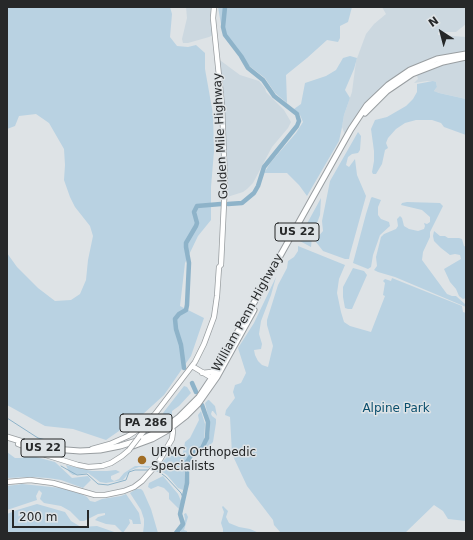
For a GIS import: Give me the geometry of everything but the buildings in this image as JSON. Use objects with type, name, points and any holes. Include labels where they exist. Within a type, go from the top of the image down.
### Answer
[{"type":"highway","name":"William Penn Highway","points":[[7,437],[40,447],[80,451],[107,449],[126,444],[171,426],[191,405],[212,378],[348,133],[364,110],[384,88],[410,70],[437,59],[466,54]]},
{"type":"highway","name":"William Penn Highway","points":[[7,441],[53,452],[94,454],[114,451],[141,444],[156,437],[186,416],[198,404],[215,381],[354,130],[366,112],[387,91],[412,74],[438,63],[466,57]]},
{"type":"main road","name":"Golden Mile Highway","points":[[18,444],[82,466],[102,466],[111,463],[129,450],[193,367],[206,346],[217,317],[221,290],[225,182],[222,102],[214,7]]},
{"type":"main road","name":"Golden Mile Highway","points":[[80,451],[110,444],[138,430],[155,414],[193,367]]},
{"type":"main road","points":[[193,367],[212,378]]},
{"type":"main road","points":[[202,373],[211,372],[218,367]]},
{"type":"main road","points":[[7,482],[30,480],[53,483],[96,495],[105,495],[132,488],[153,470],[172,439],[173,431],[171,426]]},
{"type":"shaded area","points":[[186,7],[214,7],[215,34],[188,43],[183,43],[182,39],[187,18]]},
{"type":"shaded area","points":[[382,7],[466,7],[466,24],[456,32],[438,32],[438,35],[466,37],[466,54],[457,54],[380,91],[346,137],[342,127],[344,115],[352,92],[356,61],[366,34],[374,24],[386,14]]},
{"type":"shaded area","points":[[466,57],[466,99],[434,91],[437,87],[436,82],[427,81],[414,83],[418,79],[416,72]]},
{"type":"shaded area","points":[[217,58],[240,75],[259,81],[265,88],[266,92],[284,110],[291,122],[288,128],[272,147],[253,183],[243,192],[224,198],[225,182]]},
{"type":"green space","points":[[7,7],[170,7],[172,14],[170,37],[177,46],[188,47],[196,45],[205,53],[205,69],[213,114],[214,151],[211,187],[211,220],[198,236],[185,263],[180,306],[204,318],[191,356],[164,395],[142,415],[106,440],[73,429],[45,426],[7,405],[7,253],[17,267],[38,288],[55,301],[71,300],[80,294],[86,280],[93,236],[90,226],[75,207],[70,197],[64,180],[64,149],[49,123],[36,114],[19,116],[15,126],[7,129]]},
{"type":"green space","points":[[218,7],[352,7],[348,22],[340,26],[340,38],[338,42],[327,40],[286,75],[287,103],[275,93],[265,78],[248,65],[222,30]]},
{"type":"green space","points":[[350,56],[357,58],[345,90],[350,98],[344,115],[339,141],[307,196],[287,173],[264,173],[303,122],[300,115],[294,109],[301,104],[305,83],[326,76],[336,70],[343,58]]},
{"type":"green space","points":[[433,81],[436,82],[437,87],[434,91],[466,99],[466,135],[444,127],[441,123],[432,120],[416,120],[405,123],[396,129],[388,138],[386,143],[388,148],[385,150],[382,164],[376,174],[373,174],[374,151],[371,129],[375,120],[387,117],[406,106],[417,92],[417,84]]},
{"type":"green space","points":[[358,132],[361,136],[360,150],[358,153],[352,154],[348,157],[346,165],[349,167],[355,159],[357,175],[366,196],[349,259],[345,259],[323,251],[316,242],[317,238],[323,231],[322,221],[330,181]]},
{"type":"green space","points":[[372,197],[381,200],[378,207],[378,215],[381,219],[389,222],[390,226],[380,235],[373,255],[371,267],[368,269],[353,263]]},
{"type":"green space","points":[[321,198],[320,215],[312,237],[311,247],[298,240]]},
{"type":"green space","points":[[402,203],[440,203],[443,206],[430,232],[430,237],[423,252],[422,260],[447,294],[456,296],[465,304],[466,307],[395,277],[374,270],[377,266],[376,257],[381,237],[384,234],[396,229],[398,226],[397,219],[400,216],[404,226],[418,231],[424,229],[424,223],[427,224],[430,222],[430,217],[422,210],[401,205]]},
{"type":"green space","points":[[434,231],[440,236],[462,239],[464,246],[466,247],[466,298],[463,299],[459,296],[444,269],[461,259],[460,255],[450,255],[441,248],[434,241]]},
{"type":"green space","name":"Alpine Park","points":[[298,246],[345,265],[339,279],[337,293],[344,322],[350,326],[371,332],[385,296],[383,295],[385,283],[383,281],[385,279],[391,281],[392,278],[462,306],[463,312],[466,313],[466,521],[448,519],[443,511],[434,505],[405,533],[281,533],[247,486],[232,454],[230,417],[225,415],[226,410],[235,398],[233,392],[235,385],[241,383],[246,373],[238,348],[254,323],[276,277],[261,321],[259,334],[262,344],[261,349],[254,350],[258,361],[262,365],[268,367],[273,346],[267,320],[278,285],[287,268],[288,261],[294,257],[298,251]]},
{"type":"green space","points":[[353,268],[364,271],[367,275],[352,309],[348,309],[345,308],[343,287]]},
{"type":"green space","points":[[184,386],[187,387],[191,393],[172,411],[172,414],[167,419],[163,413]]},
{"type":"green space","points":[[208,400],[215,406],[217,416],[212,411],[212,416],[216,419],[213,442],[208,447],[203,449],[209,438],[210,432],[205,403]]},
{"type":"green space","points":[[201,411],[205,424],[204,440],[199,448],[190,453],[184,464],[185,483],[183,490],[178,488],[167,475],[158,469],[171,453],[179,456],[183,453],[185,442],[190,438],[199,420],[198,415]]},
{"type":"green space","points":[[7,452],[15,458],[30,455],[55,462],[72,478],[88,476],[91,480],[83,488],[61,480],[48,478],[7,478]]},
{"type":"green space","points":[[66,465],[92,471],[116,470],[120,472],[111,476],[111,479],[114,481],[119,479],[124,473],[135,466],[150,466],[149,468],[139,467],[131,470],[123,480],[106,483],[100,482],[88,473],[73,475],[69,472]]},
{"type":"green space","points":[[163,476],[178,494],[181,501],[179,509],[169,499],[169,493],[164,488],[158,486],[151,489],[148,487],[149,483]]},
{"type":"green space","points":[[22,484],[61,488],[81,494],[87,497],[90,501],[95,502],[126,494],[139,513],[141,524],[133,524],[132,520],[129,519],[130,523],[123,533],[115,525],[106,524],[95,520],[98,517],[105,515],[105,513],[98,514],[84,521],[80,521],[70,511],[61,506],[44,503],[40,499],[42,493],[39,490],[36,496],[37,500],[7,510],[7,486]]},
{"type":"green space","points":[[136,489],[141,489],[143,491],[151,509],[158,533],[143,533],[144,519],[141,510],[130,493]]},
{"type":"green space","points":[[37,504],[65,512],[71,521],[81,527],[97,526],[117,533],[7,533],[7,514]]},
{"type":"green space","points":[[223,506],[228,511],[226,517],[229,523],[259,533],[223,533],[221,523],[224,512]]},
{"type":"green space","points":[[186,513],[188,517],[184,530],[187,531],[187,533],[180,533],[185,519],[184,514]]},
{"type":"waterway","points":[[225,7],[223,27],[225,35],[248,68],[263,80],[274,96],[297,114],[299,121],[297,126],[264,167],[258,186],[254,193],[242,203],[228,204]]},
{"type":"waterway","points":[[184,368],[181,345],[176,329],[175,319],[179,314],[186,310],[187,305],[189,263],[186,243],[197,223],[194,212],[197,206],[221,204]]},
{"type":"waterway","points":[[192,383],[196,392]]},
{"type":"waterway","points":[[176,533],[183,524],[180,514],[187,483],[187,462],[192,454],[202,448],[207,438],[208,422],[202,405]]},
{"type":"waterway","points":[[7,418],[38,438],[46,440]]},
{"type":"waterway","points":[[61,466],[77,475],[87,474],[98,484],[108,485],[126,480],[129,472],[135,470],[150,470]]},
{"type":"waterway","points":[[153,470],[158,471],[166,477],[181,493],[184,500]]},
{"type":"place","name":"UPMC Orthopedic Specialists","points":[[142,460]]}]
